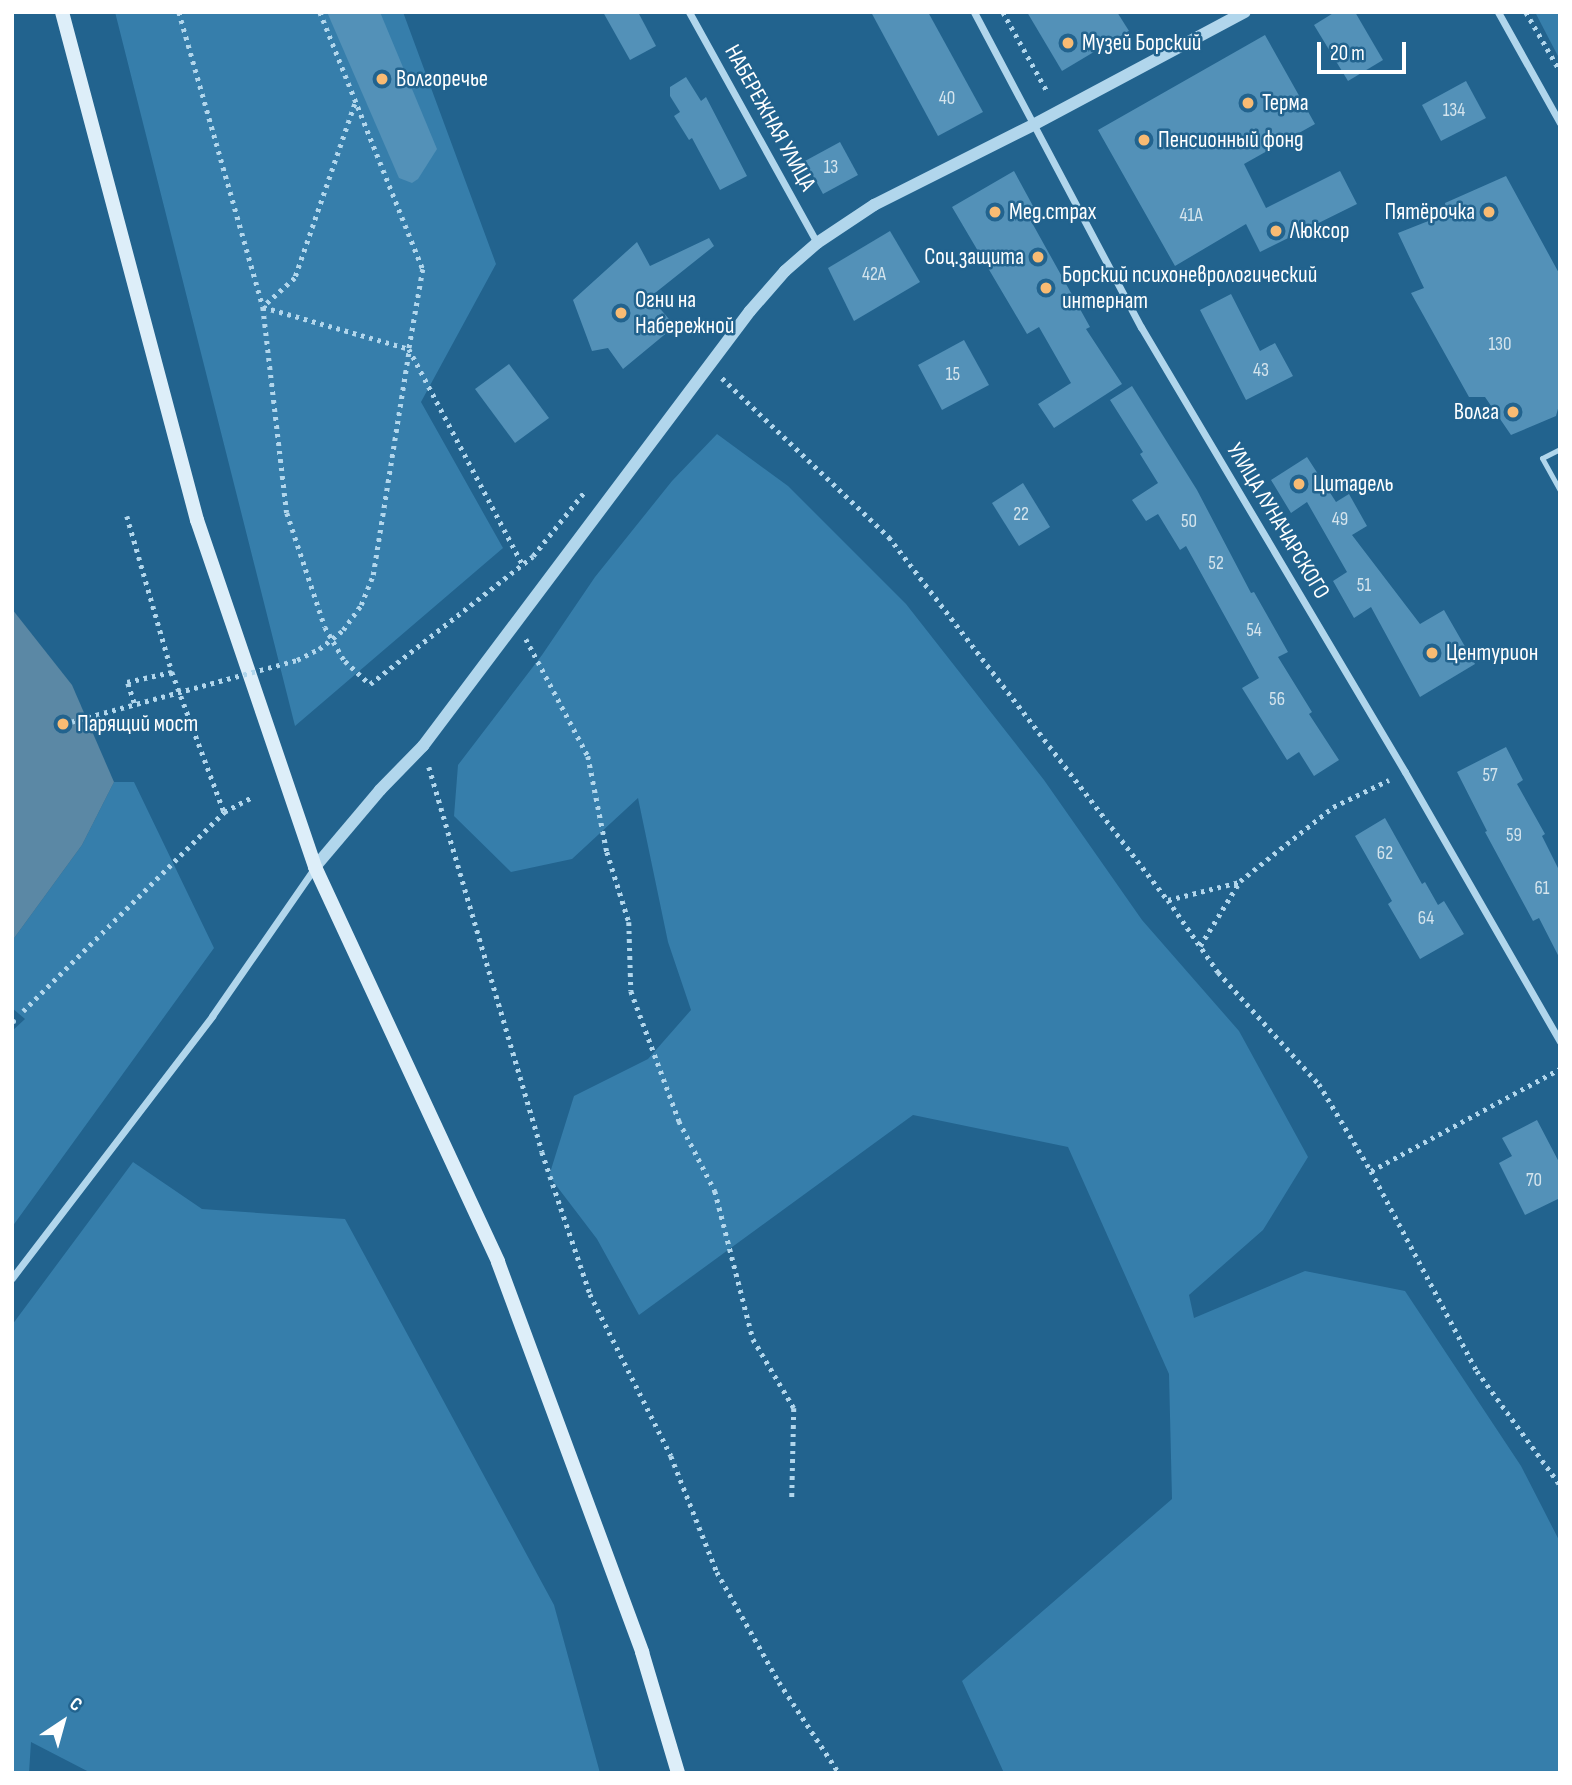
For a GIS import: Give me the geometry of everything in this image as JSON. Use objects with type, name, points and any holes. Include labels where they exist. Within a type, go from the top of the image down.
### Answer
[{"type":"main road","points":[[62,12],[197,520],[315,867],[498,1262],[642,1652],[678,1773]]},
{"type":"street","name":"НАБЕРЕЖНАЯ УЛИЦА","points":[[689,12],[817,243]]},
{"type":"street","name":"УЛИЦА ЛУНАЧАРСКОГО","points":[[974,12],[1141,327],[1405,772],[1560,1042]]},
{"type":"street","points":[[12,1278],[15,1268],[212,1016],[315,867],[380,790],[423,746],[750,311],[785,271],[817,243],[874,205],[1033,125],[1245,12]]},
{"type":"street","points":[[1498,12],[1560,123]]},
{"type":"lane","points":[[1560,449],[1542,458],[1560,490]]},
{"type":"path","points":[[179,12],[263,307],[287,513],[325,627],[345,661],[370,684],[474,601]]},
{"type":"path","points":[[63,723],[297,660],[319,649],[343,630],[361,605],[373,575],[422,269],[320,12]]},
{"type":"path","points":[[1003,12],[1051,97]]},
{"type":"path","points":[[1526,12],[1560,71]]},
{"type":"path","points":[[263,307],[295,278],[355,104]]},
{"type":"path","points":[[263,307],[409,349],[523,565]]},
{"type":"path","points":[[709,366],[889,537],[1168,900],[1218,972],[1319,1084],[1371,1171],[1477,1371],[1560,1485]]},
{"type":"path","points":[[127,516],[172,673],[224,813]]},
{"type":"path","points":[[517,621],[588,756],[607,852],[629,922],[631,991],[679,1121],[715,1191],[753,1339],[794,1408],[792,1498]]},
{"type":"path","points":[[134,704],[127,682],[172,673]]},
{"type":"path","points":[[423,746],[542,1152],[590,1294],[671,1456],[717,1572],[779,1682],[839,1773]]},
{"type":"path","points":[[1200,947],[1240,881],[1333,807],[1405,772]]},
{"type":"path","points":[[13,1021],[224,813],[252,797]]},
{"type":"path","points":[[1168,900],[1240,881]]},
{"type":"path","points":[[1371,1171],[1560,1069]]},
{"type":"shaded area","points":[[115,12],[403,12],[496,264],[421,402],[503,548],[295,726]]},
{"type":"shaded area","points":[[1535,12],[1560,12],[1560,60]]},
{"type":"shaded area","points":[[717,434],[788,486],[906,604],[1044,780],[1142,920],[1239,1031],[1308,1157],[1263,1230],[1189,1295],[1194,1318],[1305,1271],[1405,1291],[1521,1466],[1560,1542],[1560,1773],[1004,1773],[962,1681],[1172,1499],[1169,1374],[1068,1147],[913,1115],[639,1315],[597,1239],[549,1176],[574,1096],[648,1059],[691,1010],[668,942],[638,798],[572,859],[511,872],[454,816],[458,765],[542,655],[595,577],[672,481]]},
{"type":"shaded area","points":[[12,609],[72,685],[114,782],[82,845],[12,941]]},
{"type":"shaded area","points":[[114,782],[134,782],[214,948],[12,1227],[12,1031],[25,1019],[12,1008],[12,941],[82,845]]},
{"type":"shaded area","points":[[133,1162],[202,1209],[345,1219],[554,1605],[600,1773],[91,1773],[31,1742],[29,1773],[12,1773],[12,1325]]},
{"type":"building","points":[[327,12],[380,12],[437,149],[418,179],[412,183],[399,178]]},
{"type":"building","points":[[603,12],[638,12],[656,46],[630,60]]},
{"type":"building","points":[[871,12],[928,12],[983,112],[938,136]]},
{"type":"building","points":[[1027,12],[1117,12],[1129,31],[1062,71]]},
{"type":"building","points":[[1335,12],[1355,12],[1383,60],[1348,81],[1314,25]]},
{"type":"building","points":[[1265,35],[1315,124],[1244,164],[1266,208],[1340,171],[1357,204],[1260,252],[1246,224],[1175,266],[1098,130]]},
{"type":"building","points":[[686,77],[701,101],[706,97],[747,176],[720,190],[692,138],[689,140],[674,116],[680,112],[670,96],[670,87]]},
{"type":"building","points":[[1466,81],[1486,118],[1441,141],[1422,105]]},
{"type":"building","points":[[840,142],[858,175],[823,194],[805,161]]},
{"type":"building","points":[[1014,171],[1039,217],[1031,221],[1090,327],[1086,329],[1122,384],[1054,428],[1038,404],[1071,383],[1039,327],[1027,334],[952,207]]},
{"type":"building","points":[[1506,176],[1560,275],[1560,401],[1556,416],[1511,435],[1485,397],[1469,397],[1411,293],[1424,288],[1398,233],[1446,214],[1445,203]]},
{"type":"building","points":[[890,231],[920,282],[854,321],[828,268]]},
{"type":"building","name":"Огни на Набережной","points":[[709,238],[714,246],[650,297],[675,326],[623,369],[608,348],[592,351],[573,300],[637,242],[650,266]]},
{"type":"building","points":[[1231,294],[1260,351],[1275,343],[1293,376],[1246,400],[1200,310]]},
{"type":"building","points":[[964,340],[989,385],[942,410],[918,365]]},
{"type":"building","points":[[509,364],[549,418],[515,443],[475,389]]},
{"type":"building","points":[[1132,386],[1197,490],[1251,593],[1254,592],[1288,652],[1278,657],[1312,712],[1309,714],[1339,760],[1314,776],[1299,752],[1287,760],[1242,688],[1259,678],[1186,546],[1180,550],[1158,514],[1146,521],[1132,500],[1158,483],[1140,454],[1143,452],[1110,400]]},
{"type":"building","points":[[1307,457],[1336,502],[1349,494],[1367,526],[1352,535],[1420,624],[1444,610],[1475,664],[1420,697],[1371,607],[1354,618],[1333,581],[1347,572],[1307,502],[1291,513],[1271,480]]},
{"type":"building","points":[[1023,483],[1050,527],[1019,546],[992,503]]},
{"type":"building","points":[[1506,747],[1523,780],[1517,784],[1545,834],[1542,836],[1560,872],[1560,959],[1539,918],[1533,921],[1485,832],[1487,831],[1457,772]]},
{"type":"building","points":[[1385,818],[1422,884],[1425,882],[1438,905],[1444,901],[1464,934],[1420,959],[1388,904],[1392,901],[1355,836]]},
{"type":"building","points":[[1537,1120],[1560,1164],[1560,1198],[1525,1215],[1499,1163],[1512,1156],[1502,1138]]},
{"type":"place","name":"Музей Борский","points":[[1068,43]]},
{"type":"place","name":"Волгоречье","points":[[382,79]]},
{"type":"place","name":"Терма","points":[[1248,103]]},
{"type":"place","name":"Пенсионный фонд","points":[[1144,140]]},
{"type":"place","name":"Мед.страх","points":[[995,212]]},
{"type":"place","name":"Пятёрочка","points":[[1489,212]]},
{"type":"place","name":"Люксор","points":[[1276,231]]},
{"type":"place","name":"Соц.защита","points":[[1038,257]]},
{"type":"place","name":"Борский психоневрологический интернат","points":[[1046,288]]},
{"type":"place","name":"Огни на Набережной","points":[[621,313]]},
{"type":"place","name":"Волга","points":[[1513,412]]},
{"type":"place","name":"Цитадель","points":[[1299,484]]},
{"type":"place","name":"Центурион","points":[[1432,653]]},
{"type":"place","name":"Парящий мост","points":[[63,724]]}]
